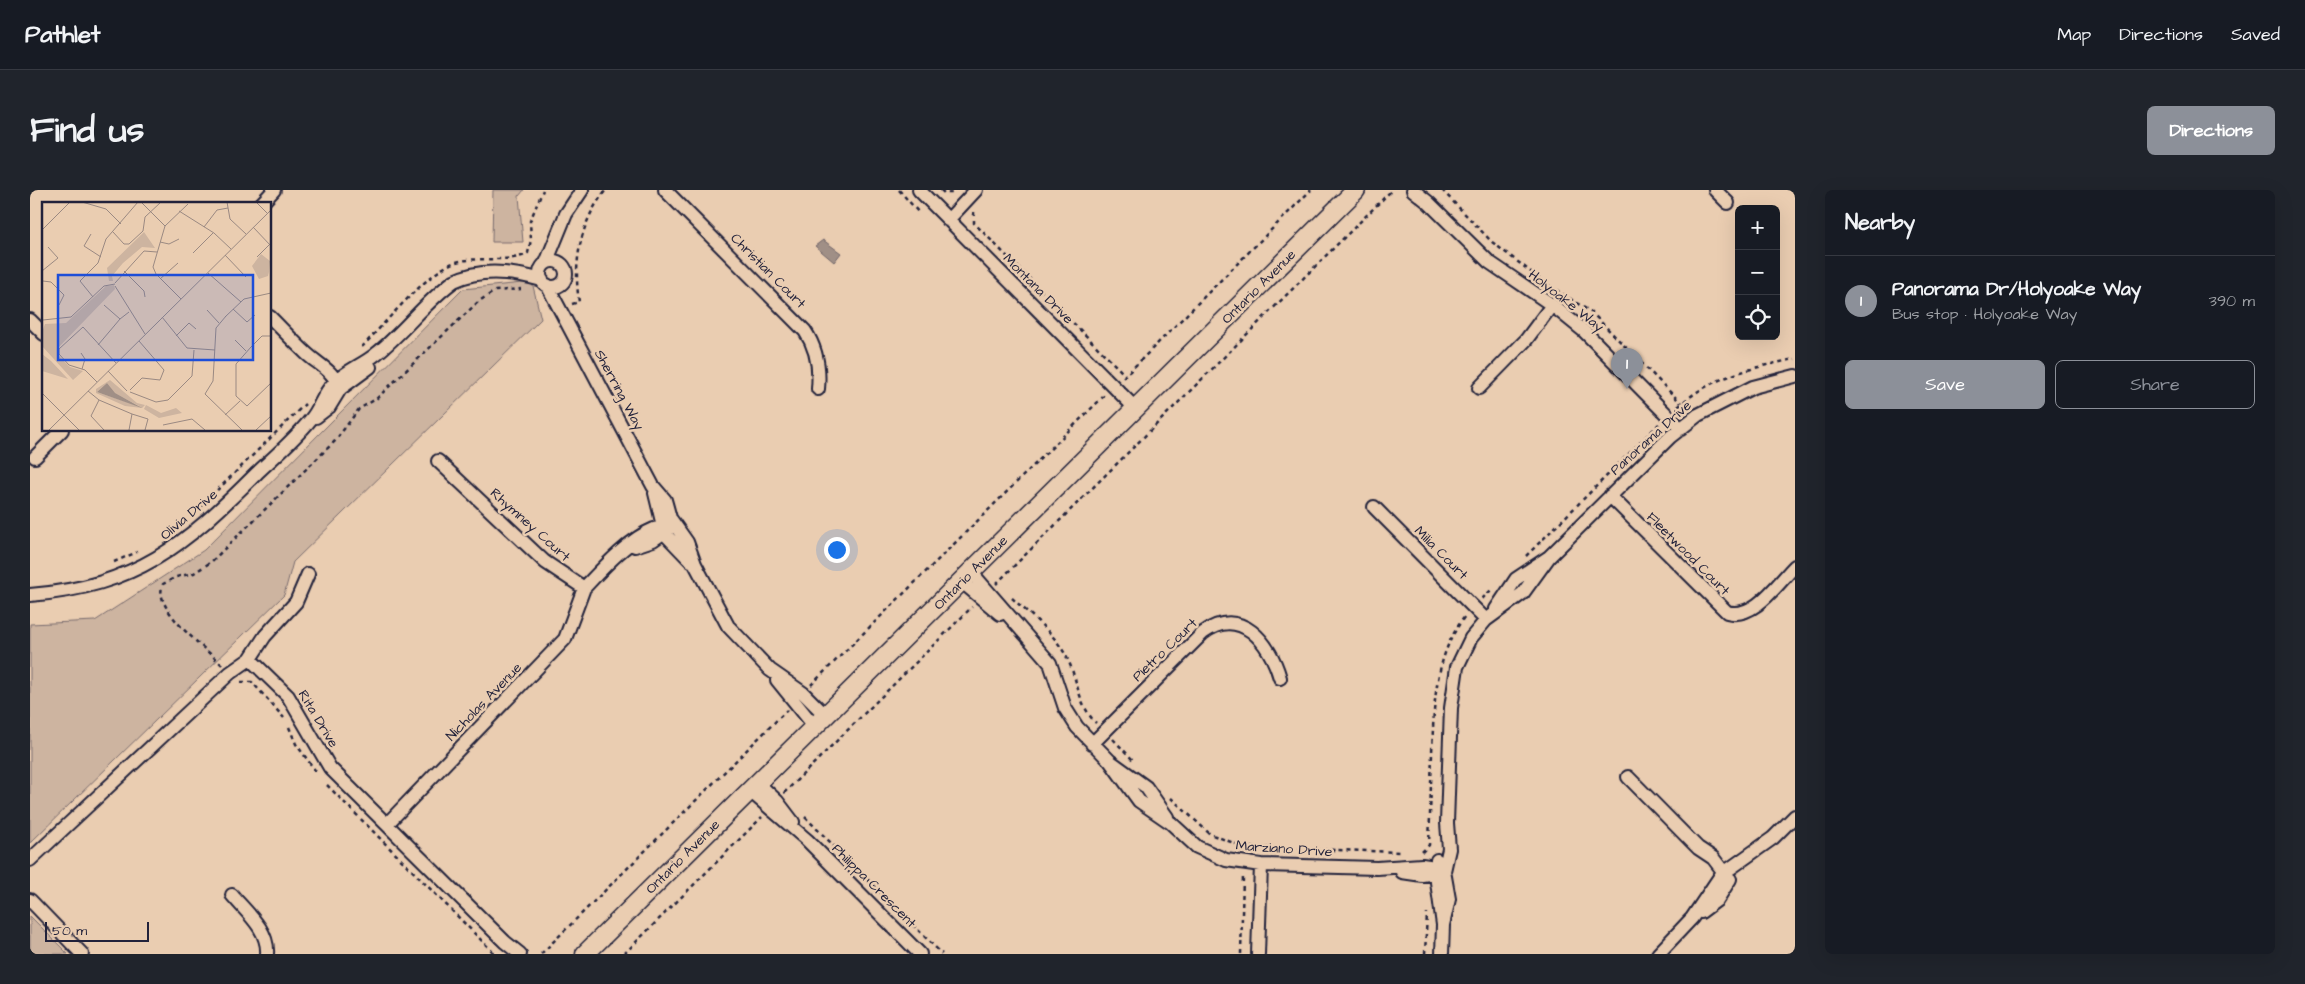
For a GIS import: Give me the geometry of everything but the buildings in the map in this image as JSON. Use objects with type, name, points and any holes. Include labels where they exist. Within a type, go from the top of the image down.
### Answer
[{"type":"street","points":[[263,202],[274,190]]},
{"type":"street","points":[[557,238],[560,263],[566,272],[565,279],[561,284],[554,286],[544,282],[540,273],[566,214],[582,190]]},
{"type":"street","name":"Christian Court","points":[[665,190],[805,331],[816,350],[818,389]]},
{"type":"street","name":"Montana Drive","points":[[919,190],[1136,408]]},
{"type":"street","points":[[948,220],[976,190]]},
{"type":"street","name":"Ontario Avenue","points":[[585,954],[967,578],[1356,190]]},
{"type":"street","name":"Holyoake Way","points":[[1413,190],[1428,202],[1489,262],[1552,305],[1584,331],[1681,428]]},
{"type":"street","name":"Holyoake Way","points":[[1419,190],[1428,202]]},
{"type":"street","points":[[1715,190],[1728,203]]},
{"type":"street","points":[[544,265],[553,261],[560,263]]},
{"type":"street","name":"Olivia Drive","points":[[510,274],[544,265]]},
{"type":"street","name":"Olivia Drive","points":[[30,596],[82,588],[114,578],[161,557],[186,540],[213,516],[311,419],[329,407],[336,385],[366,371],[378,353],[454,281],[475,274],[510,274],[544,282]]},
{"type":"street","name":"Sherring Way","points":[[544,282],[560,307],[653,486],[665,500],[667,529],[687,542],[695,564],[728,626],[821,721]]},
{"type":"street","name":"Sherring Way","points":[[560,307],[561,284]]},
{"type":"street","points":[[1479,388],[1526,340],[1552,305]]},
{"type":"street","points":[[271,318],[336,385]]},
{"type":"street","points":[[30,320],[42,332]]},
{"type":"street","name":"Panorama Drive","points":[[1442,954],[1443,925],[1449,899],[1438,871],[1449,849],[1447,823],[1451,708],[1457,666],[1471,638],[1489,616],[1523,594],[1549,557],[1681,428],[1712,406],[1733,395],[1753,387],[1795,376]]},
{"type":"street","points":[[35,457],[61,431]]},
{"type":"street","name":"Rhymney Court","points":[[438,461],[545,562],[584,588]]},
{"type":"street","name":"Fleetwood Court","points":[[1610,496],[1726,612],[1735,614],[1749,610],[1795,566]]},
{"type":"street","name":"Milia Court","points":[[1374,507],[1474,607],[1489,616]]},
{"type":"street","points":[[584,588],[626,549],[667,529]]},
{"type":"street","points":[[30,860],[172,730],[230,673],[250,659],[265,636],[296,602],[308,574]]},
{"type":"street","name":"Marziano Drive","points":[[967,578],[1029,638],[1050,663],[1067,713],[1092,744],[1110,761],[1133,796],[1171,823],[1197,847],[1210,854],[1243,864],[1438,871]]},
{"type":"street","name":"Nicholas Avenue","points":[[387,824],[565,639],[584,588]]},
{"type":"street","name":"Pietro Court","points":[[1092,744],[1203,632],[1214,624],[1230,622],[1248,628],[1272,658],[1280,678]]},
{"type":"street","name":"Rita Drive","points":[[250,659],[288,696],[330,768],[505,942],[520,954]]},
{"type":"street","points":[[1628,777],[1698,848],[1706,862],[1725,875]]},
{"type":"street","name":"Philippa Crescent","points":[[754,787],[920,954]]},
{"type":"street","points":[[1725,875],[1752,865],[1772,838],[1795,816]]},
{"type":"street","points":[[1258,954],[1261,865]]},
{"type":"street","points":[[1658,954],[1692,918],[1717,900],[1725,875]]},
{"type":"street","points":[[232,895],[261,930],[268,946],[268,954]]},
{"type":"street","points":[[30,900],[82,954]]},
{"type":"street","name":"Rita Drive","points":[[505,942],[514,954]]},
{"type":"path","points":[[360,348],[442,269],[467,259],[511,258],[528,253],[531,240],[530,221],[543,190]]},
{"type":"path","points":[[579,302],[576,279],[581,240],[592,212],[606,190]]},
{"type":"path","points":[[899,190],[920,214]]},
{"type":"path","points":[[941,190],[944,193],[955,192],[974,211],[974,223],[1125,375]]},
{"type":"path","points":[[541,954],[1311,190]]},
{"type":"path","points":[[624,954],[1392,190]]},
{"type":"path","points":[[217,660],[170,616],[162,593],[163,584],[176,577],[194,573],[211,562],[335,441],[359,410],[376,399],[479,301],[495,291],[529,290]]},
{"type":"path","points":[[1524,558],[1681,403],[1704,388],[1754,367],[1795,359]]},
{"type":"path","points":[[198,509],[308,401]]},
{"type":"path","points":[[113,563],[142,549]]},
{"type":"path","points":[[1474,607],[1495,586]]},
{"type":"path","points":[[1109,736],[1136,762]]},
{"type":"path","points":[[1168,796],[1210,834],[1244,847],[1411,852]]},
{"type":"path","points":[[803,815],[942,954]]},
{"type":"path","points":[[1240,954],[1244,847]]},
{"type":"path","points":[[1425,954],[1427,905]]},
{"type":"shaded area","points":[[493,190],[524,190],[519,196],[523,242],[492,242]]},
{"type":"shaded area","points":[[823,240],[841,253],[834,262],[815,246]]},
{"type":"shaded area","points":[[532,282],[541,319],[293,562],[284,595],[30,843],[30,624],[95,621],[204,550],[463,289]]},
{"type":"shaded area","points":[[30,916],[68,954],[30,954]]},
{"type":"place","name":"Panorama Dr/Holyoake Way","points":[[1627,389]]}]
